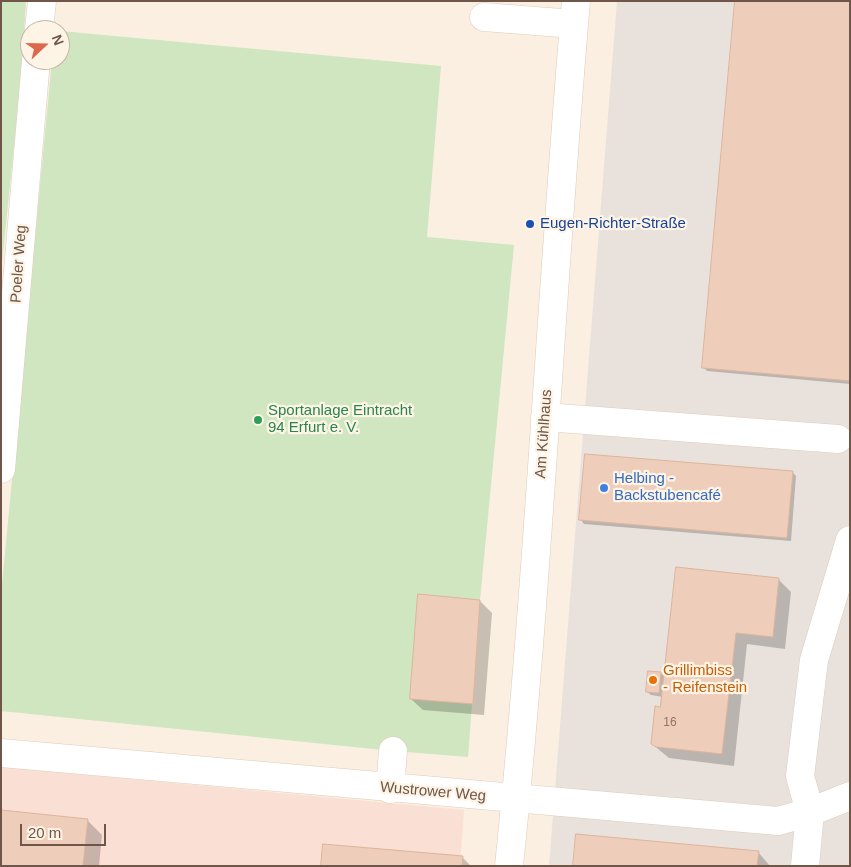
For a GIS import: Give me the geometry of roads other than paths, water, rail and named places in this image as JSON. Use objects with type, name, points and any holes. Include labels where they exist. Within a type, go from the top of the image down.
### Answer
[{"type":"street","points":[[41,20],[42,1]]},
{"type":"street","points":[[484,17],[575,13]]},
{"type":"street","name":"Am Kühlhaus","points":[[509,866],[516,800],[560,188],[575,13]]},
{"type":"street","name":"Poeler Weg","points":[[1,469],[35,70]]},
{"type":"street","points":[[545,417],[838,439]]},
{"type":"street","points":[[805,866],[810,812],[800,776],[814,660],[848,549]]},
{"type":"street","points":[[390,788],[393,751]]},
{"type":"street","name":"Wustrower Weg","points":[[1,753],[516,800],[778,821],[810,812],[850,796]]},
{"type":"place","name":"Eugen-Richter-Straße","points":[[530,224]]},
{"type":"place","name":"Sportanlage Eintracht 94 Erfurt e. V.","points":[[258,420]]},
{"type":"place","name":"Helbing - Backstubencafé","points":[[604,488]]},
{"type":"place","name":"Grillimbiss - Reifenstein","points":[[653,680]]}]
